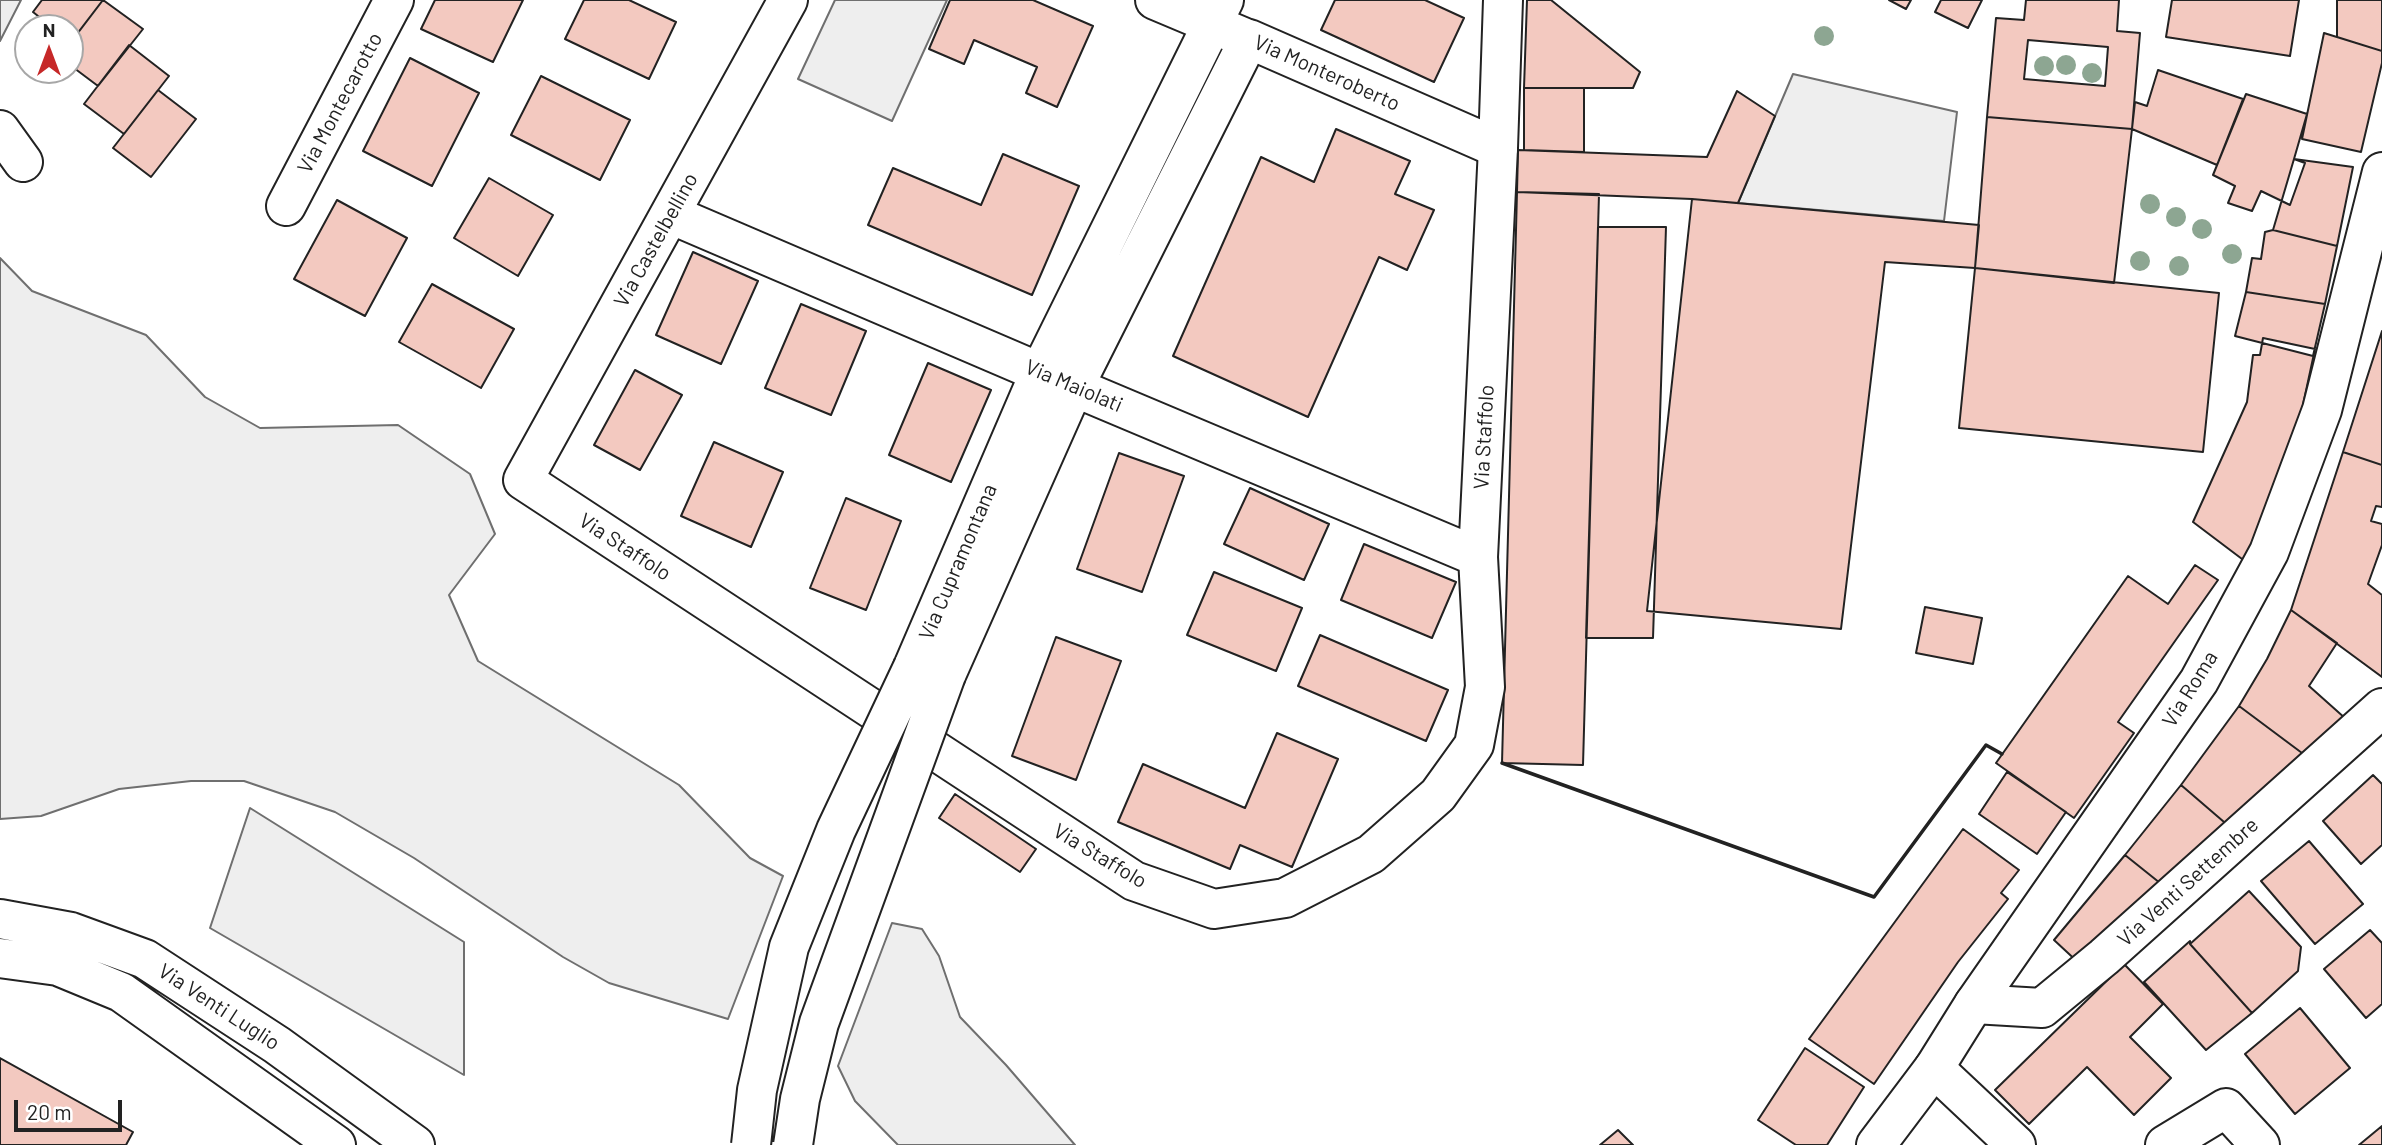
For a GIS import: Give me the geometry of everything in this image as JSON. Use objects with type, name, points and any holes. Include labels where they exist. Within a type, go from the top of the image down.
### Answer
[{"type":"street","name":"Via Montecarotto","points":[[286,206],[394,0]]},
{"type":"street","name":"Via Castelbellino","points":[[523,480],[788,0]]},
{"type":"street","name":"Via Monteroberto","points":[[1155,0],[1218,12],[1249,39],[1498,148]]},
{"type":"street","name":"Via Staffolo","points":[[523,480],[1134,881],[1214,909],[1285,898],[1371,854],[1438,795],[1475,745],[1485,687],[1478,556],[1503,0]]},
{"type":"street","name":"Via Cupramontana","points":[[793,1145],[800,1099],[819,1023],[929,671],[1040,372],[1218,12]]},
{"type":"street","name":"Via Cupramontana","points":[[751,1145],[757,1090],[789,947],[836,830],[929,671],[1249,39]]},
{"type":"street","points":[[0,130],[23,162]]},
{"type":"street","name":"Via Roma","points":[[1876,1145],[1934,1068],[1974,1003],[2199,681],[2269,552],[2322,410],[2382,172]]},
{"type":"street","name":"Via Maiolati","points":[[670,214],[1478,556]]},
{"type":"street","name":"Via Venti Settembre","points":[[1974,1003],[2042,1008],[2104,957],[2382,708]]},
{"type":"street","name":"Via Venti Luglio","points":[[0,919],[71,932],[145,959],[277,1045],[415,1145]]},
{"type":"street","name":"Via Venti Luglio","points":[[0,958],[58,966],[121,992],[336,1145]]},
{"type":"street","points":[[1934,1068],[2015,1145]]},
{"type":"street","points":[[2165,1145],[2226,1108],[2260,1145]]},
{"type":"shaded area","points":[[0,0],[21,0],[0,41]]},
{"type":"shaded area","points":[[835,0],[947,0],[892,121],[798,79]]},
{"type":"shaded area","points":[[1793,74],[1957,112],[1944,221],[1738,203]]},
{"type":"shaded area","points":[[0,258],[32,291],[146,335],[205,397],[260,428],[398,425],[470,474],[495,534],[449,595],[478,661],[679,785],[750,858],[783,876],[728,1019],[609,983],[563,957],[414,858],[335,812],[244,781],[191,781],[119,789],[41,816],[0,819]]},
{"type":"shaded area","points":[[250,808],[464,942],[464,1075],[210,928]]},
{"type":"shaded area","points":[[892,923],[922,929],[939,956],[960,1017],[1006,1065],[1075,1145],[898,1145],[855,1101],[838,1066]]},
{"type":"building","points":[[42,0],[103,0],[84,25],[84,14],[33,12]]},
{"type":"building","points":[[103,0],[143,29],[98,86],[84,76],[84,25]]},
{"type":"building","points":[[435,0],[523,0],[493,62],[421,29]]},
{"type":"building","points":[[584,0],[629,0],[676,22],[649,79],[565,39]]},
{"type":"building","points":[[950,0],[1033,0],[1093,26],[1057,107],[1026,93],[1037,67],[974,40],[964,64],[929,49]]},
{"type":"building","points":[[1335,0],[1425,0],[1464,18],[1434,82],[1321,30]]},
{"type":"building","points":[[1527,0],[1551,0],[1640,72],[1633,88],[1524,88]]},
{"type":"building","points":[[1889,0],[1911,0],[1906,9]]},
{"type":"building","points":[[1941,0],[1982,0],[1968,28],[1935,12]]},
{"type":"building","points":[[2026,0],[2119,0],[2117,31],[2140,33],[2132,129],[1987,117],[1996,18],[2024,20]],"holes":[[[2028,40],[2108,47],[2105,86],[2024,79]]]},
{"type":"building","points":[[2172,0],[2299,0],[2290,56],[2166,37]]},
{"type":"building","points":[[2337,0],[2382,0],[2382,51],[2337,37]]},
{"type":"building","points":[[2324,33],[2382,51],[2382,63],[2361,152],[2302,139]]},
{"type":"building","points":[[129,45],[169,76],[124,134],[84,104]]},
{"type":"building","points":[[410,58],[479,93],[432,186],[363,151]]},
{"type":"building","points":[[2158,70],[2243,99],[2217,165],[2132,129],[2135,102],[2147,106]]},
{"type":"building","points":[[541,76],[630,120],[600,180],[511,135]]},
{"type":"building","points":[[1524,88],[1584,88],[1584,152],[1524,150]]},
{"type":"building","points":[[158,90],[196,119],[151,177],[113,148]]},
{"type":"building","points":[[1737,91],[1775,116],[1738,203],[1517,192],[1518,150],[1707,157]]},
{"type":"building","points":[[2246,94],[2307,114],[2294,159],[2305,163],[2290,205],[2261,191],[2252,211],[2228,203],[2235,186],[2213,175]]},
{"type":"building","points":[[1987,117],[2132,129],[2114,283],[1975,268]]},
{"type":"building","points":[[1336,129],[1410,161],[1395,194],[1434,210],[1407,270],[1379,257],[1308,417],[1173,356],[1261,157],[1314,182]]},
{"type":"building","points":[[1003,154],[1079,186],[1032,295],[868,225],[893,168],[981,205]]},
{"type":"building","points":[[2294,159],[2353,167],[2337,246],[2273,230]]},
{"type":"building","points":[[489,178],[553,215],[518,276],[454,238]]},
{"type":"building","points":[[1517,192],[1599,194],[1583,765],[1502,763]]},
{"type":"building","points":[[1692,199],[1979,225],[1975,268],[1885,262],[1841,629],[1647,611]]},
{"type":"building","points":[[337,200],[407,238],[365,316],[294,279]]},
{"type":"building","points":[[1598,227],[1666,227],[1653,638],[1586,638]]},
{"type":"building","points":[[2273,230],[2337,246],[2325,304],[2246,292],[2252,258],[2261,259],[2265,232]]},
{"type":"building","points":[[693,252],[758,281],[721,364],[656,335]]},
{"type":"building","points":[[1975,268],[2219,293],[2203,452],[1959,428]]},
{"type":"building","points":[[432,284],[514,329],[481,388],[399,342]]},
{"type":"building","points":[[2246,292],[2325,304],[2313,356],[2235,336]]},
{"type":"building","points":[[801,304],[866,331],[831,415],[765,388]]},
{"type":"building","points":[[2382,331],[2382,465],[2343,452]]},
{"type":"building","points":[[2263,338],[2315,349],[2301,414],[2246,562],[2193,522],[2247,402],[2253,355],[2260,355]]},
{"type":"building","points":[[928,363],[991,390],[951,482],[889,455]]},
{"type":"building","points":[[635,370],[682,395],[640,470],[594,445]]},
{"type":"building","points":[[714,442],[783,472],[751,547],[681,516]]},
{"type":"building","points":[[2343,452],[2382,465],[2382,507],[2376,506],[2371,521],[2382,524],[2382,545],[2368,584],[2382,595],[2382,677],[2291,610]]},
{"type":"building","points":[[1119,453],[1184,476],[1142,592],[1077,569]]},
{"type":"building","points":[[1250,488],[1329,524],[1304,580],[1224,544]]},
{"type":"building","points":[[846,498],[901,521],[866,610],[810,588]]},
{"type":"building","points":[[1364,544],[1456,582],[1432,638],[1341,600]]},
{"type":"building","points":[[2195,565],[2218,580],[2118,722],[2134,733],[2074,818],[1996,763],[2128,576],[2168,604]]},
{"type":"building","points":[[1214,572],[1302,608],[1276,671],[1187,635]]},
{"type":"building","points":[[1925,607],[1982,618],[1973,664],[1916,653]]},
{"type":"building","points":[[2291,610],[2337,643],[2309,686],[2346,719],[2306,756],[2239,706],[2267,659]]},
{"type":"building","points":[[1320,635],[1448,690],[1426,741],[1298,686]]},
{"type":"building","points":[[1056,637],[1121,661],[1076,780],[1012,756]]},
{"type":"building","points":[[2239,706],[2306,756],[2231,828],[2181,785]]},
{"type":"building","points":[[1277,733],[1338,759],[1292,867],[1240,845],[1230,869],[1118,822],[1143,764],[1245,808]]},
{"type":"building","points":[[2007,772],[2066,812],[2037,854],[1979,814]]},
{"type":"building","points":[[2373,775],[2382,784],[2382,845],[2361,864],[2323,821]]},
{"type":"building","points":[[2181,785],[2231,828],[2165,887],[2125,855]]},
{"type":"building","points":[[955,794],[1036,849],[1020,872],[939,818]]},
{"type":"building","points":[[1963,829],[2019,870],[2001,893],[2008,899],[1958,962],[1874,1084],[1809,1039]]},
{"type":"building","points":[[2309,841],[2363,904],[2315,944],[2261,881]]},
{"type":"building","points":[[2125,855],[2165,887],[2082,966],[2054,940]]},
{"type":"building","points":[[2249,891],[2301,947],[2298,971],[2252,1013],[2190,944]]},
{"type":"building","points":[[2370,930],[2382,943],[2382,1004],[2366,1018],[2324,969]]},
{"type":"building","points":[[2190,941],[2252,1013],[2206,1050],[2144,982]]},
{"type":"building","points":[[2124,964],[2163,1004],[2130,1037],[2171,1078],[2134,1115],[2087,1067],[2029,1124],[1995,1090]]},
{"type":"building","points":[[2300,1008],[2350,1068],[2295,1114],[2245,1054]]},
{"type":"building","points":[[1805,1048],[1864,1087],[1827,1145],[1796,1145],[1758,1120]]},
{"type":"building","points":[[0,1058],[133,1132],[126,1145],[0,1145]]},
{"type":"building","points":[[2382,1126],[2382,1145],[2359,1145]]},
{"type":"building","points":[[1618,1130],[1633,1145],[1600,1145]]},
{"type":"wall","points":[[1502,763],[1874,897],[1986,745],[2002,754]]}]
